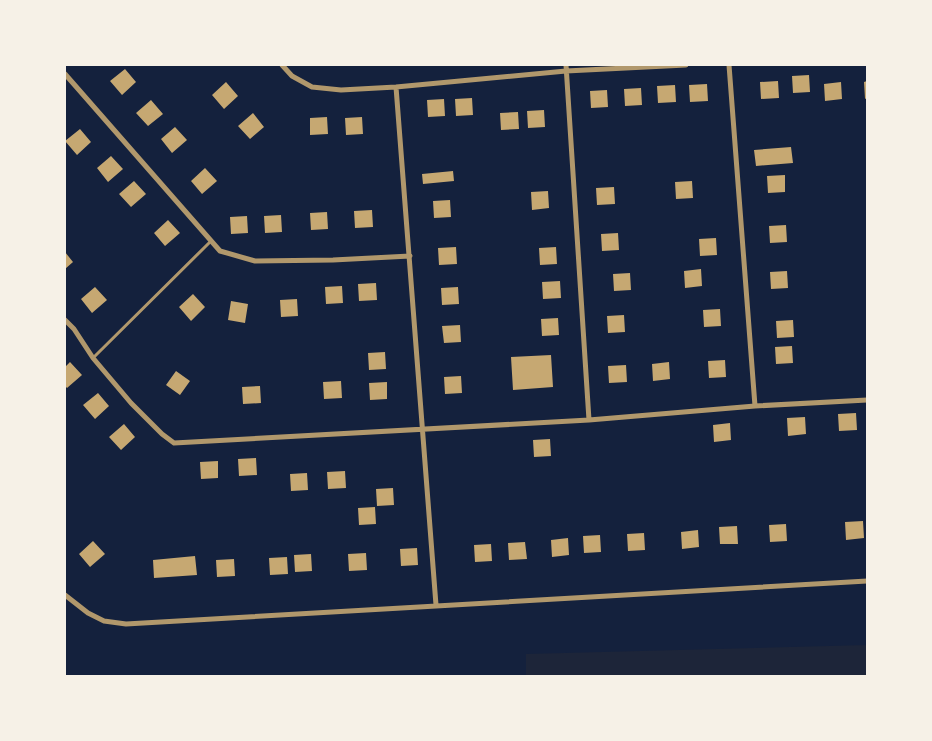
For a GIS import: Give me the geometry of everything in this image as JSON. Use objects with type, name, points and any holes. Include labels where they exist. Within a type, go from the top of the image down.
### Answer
[{"type":"street","points":[[282,65],[292,76],[312,87],[341,90],[396,87],[566,68],[686,65]]},
{"type":"street","points":[[729,65],[755,406]]},
{"type":"street","points":[[566,68],[590,420]]},
{"type":"street","points":[[65,74],[220,252],[255,261],[333,260],[410,256]]},
{"type":"street","points":[[396,87],[436,605]]},
{"type":"street","points":[[65,320],[74,329],[93,358],[131,403],[162,434],[174,443],[590,420],[755,406],[867,400]]},
{"type":"street","points":[[65,595],[88,613],[104,621],[126,624],[867,581]]},
{"type":"lane","points":[[93,358],[211,241]]},
{"type":"shaded area","points":[[867,645],[867,676],[526,676],[526,654]]},
{"type":"building","points":[[125,69],[136,82],[122,95],[110,81]]},
{"type":"building","points":[[809,75],[810,92],[793,93],[792,76]]},
{"type":"building","points":[[778,81],[779,98],[761,99],[760,82]]},
{"type":"building","points":[[867,81],[867,98],[865,99],[864,82]]},
{"type":"building","points":[[226,82],[238,96],[224,109],[212,95]]},
{"type":"building","points":[[841,82],[842,99],[825,101],[824,84]]},
{"type":"building","points":[[707,84],[708,101],[690,102],[689,85]]},
{"type":"building","points":[[675,85],[676,102],[658,103],[657,86]]},
{"type":"building","points":[[641,88],[642,105],[625,106],[624,89]]},
{"type":"building","points":[[607,90],[608,107],[591,108],[590,91]]},
{"type":"building","points":[[472,98],[473,115],[456,116],[455,99]]},
{"type":"building","points":[[444,99],[445,116],[428,117],[427,100]]},
{"type":"building","points":[[151,100],[163,114],[148,126],[136,113]]},
{"type":"building","points":[[544,110],[545,127],[528,128],[527,111]]},
{"type":"building","points":[[518,112],[519,129],[501,130],[500,113]]},
{"type":"building","points":[[253,113],[264,127],[250,139],[238,126]]},
{"type":"building","points":[[327,117],[328,134],[310,135],[310,118]]},
{"type":"building","points":[[362,117],[363,134],[346,135],[345,118]]},
{"type":"building","points":[[175,127],[187,140],[172,153],[161,139]]},
{"type":"building","points":[[80,129],[91,142],[77,155],[65,141]]},
{"type":"building","points":[[791,147],[793,163],[756,166],[754,150]]},
{"type":"building","points":[[111,156],[123,169],[108,182],[97,168]]},
{"type":"building","points":[[205,168],[217,181],[202,194],[191,181]]},
{"type":"building","points":[[453,171],[454,181],[423,184],[422,174]]},
{"type":"building","points":[[785,175],[785,192],[768,193],[767,176]]},
{"type":"building","points":[[134,181],[146,194],[131,207],[119,194]]},
{"type":"building","points":[[692,181],[693,198],[676,199],[675,182]]},
{"type":"building","points":[[614,187],[615,204],[597,205],[596,188]]},
{"type":"building","points":[[548,191],[549,208],[532,210],[531,192]]},
{"type":"building","points":[[450,200],[451,217],[434,218],[433,201]]},
{"type":"building","points":[[372,210],[373,227],[355,228],[354,211]]},
{"type":"building","points":[[327,212],[328,229],[311,230],[310,213]]},
{"type":"building","points":[[281,215],[282,232],[265,233],[264,216]]},
{"type":"building","points":[[247,216],[248,233],[231,234],[230,217]]},
{"type":"building","points":[[168,220],[180,233],[165,246],[154,233]]},
{"type":"building","points":[[786,225],[787,242],[770,243],[769,226]]},
{"type":"building","points":[[618,233],[619,250],[602,251],[601,234]]},
{"type":"building","points":[[716,238],[717,255],[700,256],[699,239]]},
{"type":"building","points":[[456,247],[457,264],[439,265],[438,248]]},
{"type":"building","points":[[556,247],[557,264],[540,265],[539,248]]},
{"type":"building","points":[[65,252],[73,262],[65,269]]},
{"type":"building","points":[[701,269],[702,286],[685,288],[684,271]]},
{"type":"building","points":[[787,271],[788,288],[771,289],[770,272]]},
{"type":"building","points":[[630,273],[631,290],[614,291],[613,274]]},
{"type":"building","points":[[560,281],[561,298],[543,299],[542,282]]},
{"type":"building","points":[[376,283],[377,300],[359,301],[358,284]]},
{"type":"building","points":[[342,286],[343,303],[326,304],[325,287]]},
{"type":"building","points":[[95,287],[107,300],[92,313],[81,299]]},
{"type":"building","points":[[458,287],[459,304],[442,305],[441,288]]},
{"type":"building","points":[[193,294],[205,307],[191,321],[179,307]]},
{"type":"building","points":[[297,299],[298,316],[281,317],[280,300]]},
{"type":"building","points":[[231,301],[248,304],[245,323],[228,320]]},
{"type":"building","points":[[720,309],[721,326],[704,327],[703,310]]},
{"type":"building","points":[[624,315],[625,332],[608,333],[607,316]]},
{"type":"building","points":[[558,318],[559,335],[542,336],[541,319]]},
{"type":"building","points":[[793,320],[794,337],[777,338],[776,321]]},
{"type":"building","points":[[460,325],[461,342],[444,343],[442,326]]},
{"type":"building","points":[[792,346],[793,363],[776,364],[775,347]]},
{"type":"building","points":[[385,352],[386,369],[369,370],[368,353]]},
{"type":"building","points":[[551,355],[553,387],[513,390],[511,357]]},
{"type":"building","points":[[725,360],[726,377],[709,378],[708,361]]},
{"type":"building","points":[[70,362],[82,375],[67,388],[65,386],[65,367]]},
{"type":"building","points":[[669,362],[670,379],[653,381],[652,364]]},
{"type":"building","points":[[626,365],[627,382],[609,383],[608,366]]},
{"type":"building","points":[[176,371],[190,381],[180,395],[166,385]]},
{"type":"building","points":[[461,376],[462,393],[445,394],[444,377]]},
{"type":"building","points":[[341,381],[342,398],[324,399],[323,382]]},
{"type":"building","points":[[387,382],[387,399],[370,400],[369,383]]},
{"type":"building","points":[[260,386],[261,403],[243,404],[242,387]]},
{"type":"building","points":[[98,393],[109,406],[95,419],[83,405]]},
{"type":"building","points":[[856,413],[857,430],[839,431],[838,414]]},
{"type":"building","points":[[805,417],[806,434],[788,436],[787,418]]},
{"type":"building","points":[[730,423],[731,440],[714,442],[713,425]]},
{"type":"building","points":[[124,424],[135,437],[121,450],[109,437]]},
{"type":"building","points":[[550,439],[551,456],[534,457],[533,440]]},
{"type":"building","points":[[256,458],[257,475],[239,476],[238,459]]},
{"type":"building","points":[[218,461],[218,478],[201,479],[200,462]]},
{"type":"building","points":[[345,471],[346,488],[328,489],[327,472]]},
{"type":"building","points":[[307,473],[308,490],[291,491],[290,474]]},
{"type":"building","points":[[393,488],[394,505],[377,506],[376,489]]},
{"type":"building","points":[[375,507],[376,524],[359,525],[358,508]]},
{"type":"building","points":[[863,521],[864,538],[846,540],[845,522]]},
{"type":"building","points":[[786,524],[787,541],[770,542],[769,525]]},
{"type":"building","points":[[737,526],[738,544],[720,544],[719,527]]},
{"type":"building","points":[[698,530],[699,547],[682,549],[681,532]]},
{"type":"building","points":[[644,533],[645,550],[628,551],[627,534]]},
{"type":"building","points":[[600,535],[601,552],[584,553],[583,536]]},
{"type":"building","points":[[568,538],[569,555],[552,557],[551,540]]},
{"type":"building","points":[[93,541],[105,554],[90,567],[79,554]]},
{"type":"building","points":[[525,542],[527,559],[509,560],[508,543]]},
{"type":"building","points":[[491,544],[492,561],[475,562],[474,545]]},
{"type":"building","points":[[417,548],[418,565],[401,566],[400,549]]},
{"type":"building","points":[[366,553],[367,570],[349,571],[348,554]]},
{"type":"building","points":[[311,554],[312,571],[295,572],[294,555]]},
{"type":"building","points":[[195,556],[197,575],[154,578],[153,560]]},
{"type":"building","points":[[287,557],[288,574],[270,575],[269,558]]},
{"type":"building","points":[[234,559],[235,576],[217,577],[216,560]]}]
